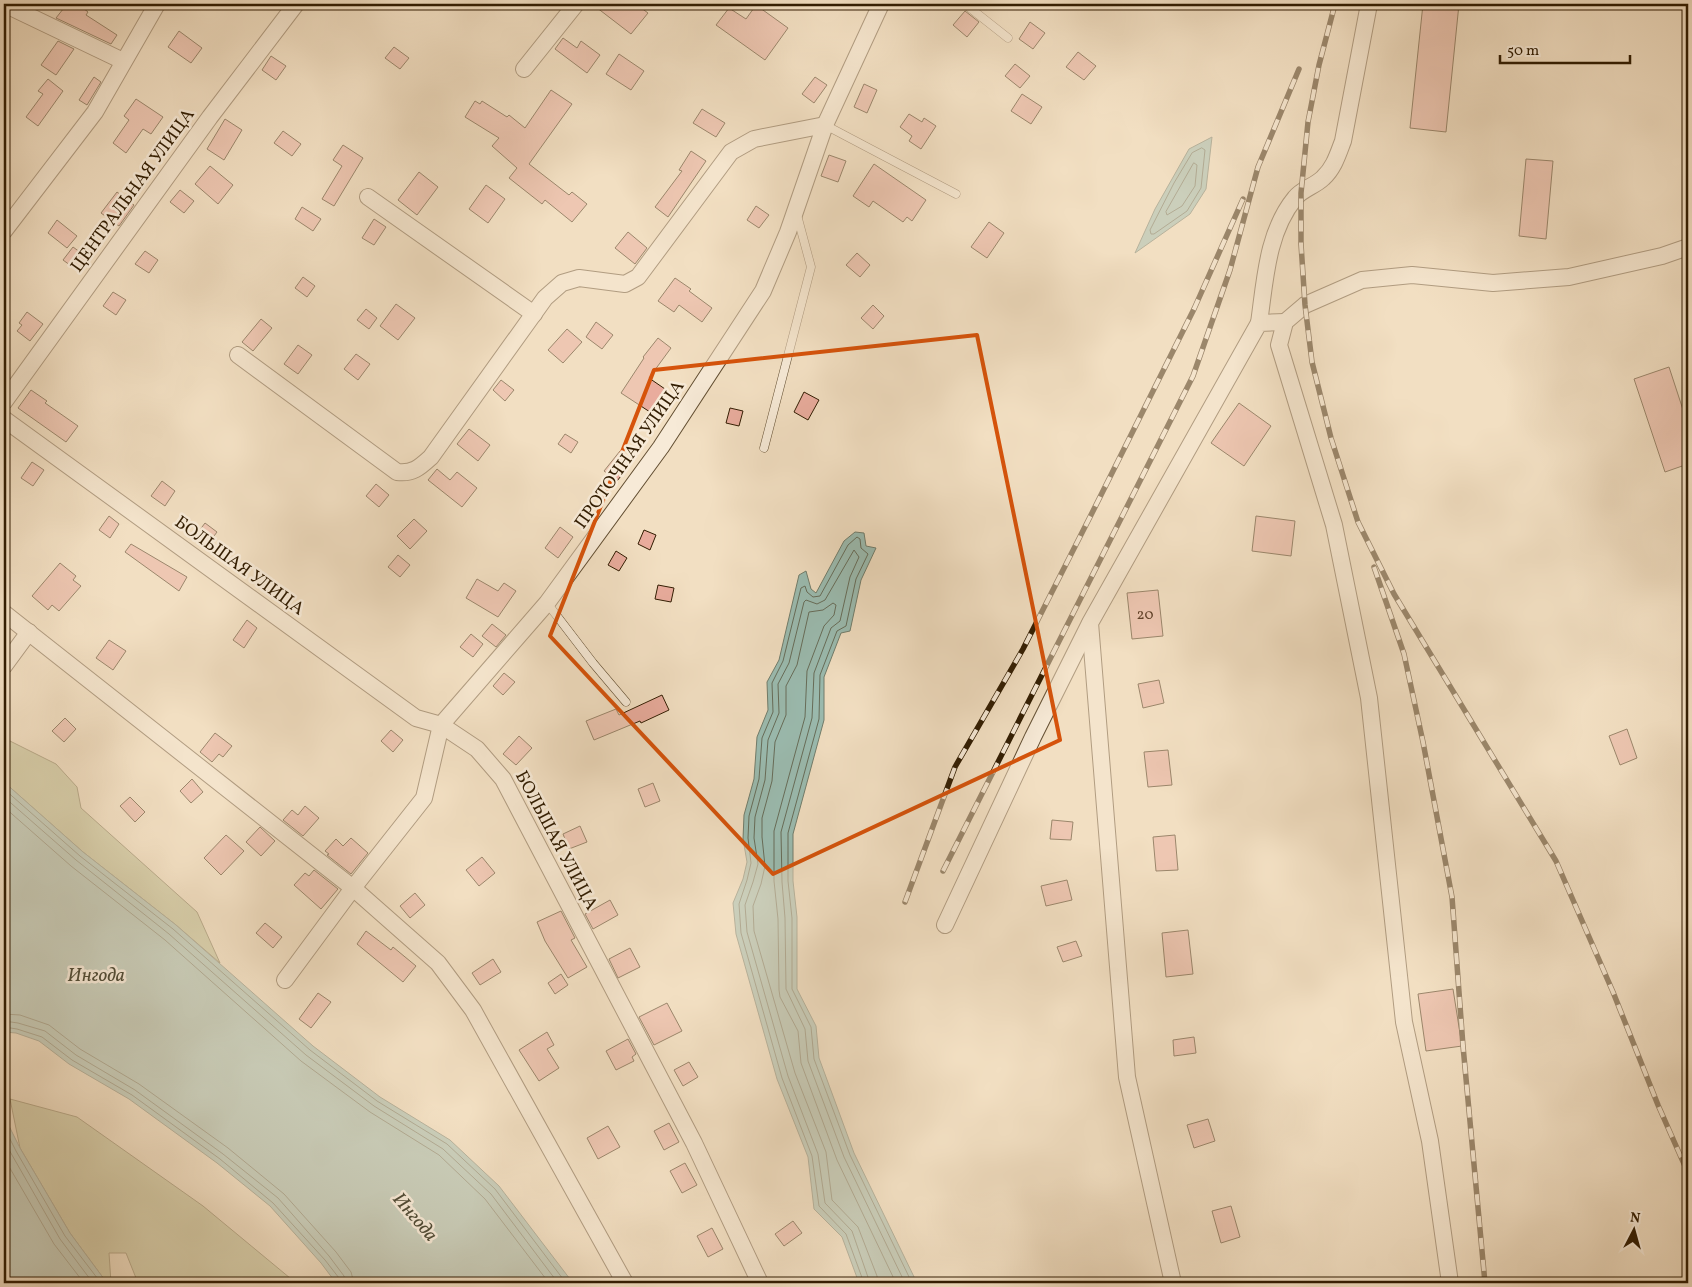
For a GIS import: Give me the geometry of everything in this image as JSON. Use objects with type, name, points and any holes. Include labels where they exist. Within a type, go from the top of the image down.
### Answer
[{"type":"street","points":[[4,4],[124,61]]},
{"type":"street","points":[[4,231],[95,112],[158,4]]},
{"type":"street","name":"ЦЕНТРАЛЬНАЯ УЛИЦА","points":[[4,402],[210,117],[296,4]]},
{"type":"street","points":[[524,69],[576,4]]},
{"type":"street","name":"ПРОТОЧНАЯ УЛИЦА","points":[[285,980],[353,888],[424,798],[441,725],[547,603],[661,448],[763,291],[788,232],[825,125],[882,4]]},
{"type":"street","points":[[945,925],[1033,737],[1090,624],[1259,323],[1270,254],[1278,225],[1296,196],[1323,178],[1335,162],[1342,141],[1369,4]]},
{"type":"street","points":[[238,355],[397,472],[408,473],[418,469],[431,457],[545,298],[562,283],[579,278],[625,284],[638,277],[731,152],[754,139],[825,125]]},
{"type":"street","points":[[368,197],[534,314]]},
{"type":"street","points":[[1259,323],[1284,322],[1305,305],[1362,280],[1412,275],[1493,283],[1569,277],[1662,256],[1688,247]]},
{"type":"street","points":[[1284,322],[1279,345],[1334,525],[1369,698],[1404,1022],[1430,1141],[1450,1283]]},
{"type":"street","name":"БОЛЬШАЯ УЛИЦА","points":[[4,419],[416,718],[441,725],[477,749],[503,779],[694,1143],[760,1283]]},
{"type":"street","points":[[4,613],[353,888],[438,963],[473,1010],[625,1283]]},
{"type":"street","points":[[1090,624],[1127,1076],[1173,1283]]},
{"type":"street","points":[[4,666],[28,632]]},
{"type":"lane","points":[[965,4],[1008,38]]},
{"type":"lane","points":[[825,125],[956,194]]},
{"type":"lane","points":[[764,448],[811,267],[795,211]]},
{"type":"lane","points":[[547,603],[626,702]]},
{"type":"highlighted area","points":[[977,335],[1060,740],[773,874],[550,636],[654,370]]},
{"type":"green space","points":[[4,738],[56,764],[77,787],[81,808],[197,912],[220,963],[176,925],[83,852],[4,782]]},
{"type":"green space","points":[[10,1099],[77,1117],[203,1206],[296,1283],[138,1283],[126,1253],[109,1253],[111,1283],[107,1283],[70,1233],[20,1148]]},
{"type":"water","points":[[1212,137],[1206,189],[1190,214],[1135,253],[1155,209],[1189,149]]},
{"type":"water","points":[[855,532],[864,533],[866,546],[876,548],[861,580],[850,631],[841,633],[824,677],[824,720],[793,834],[793,881],[797,917],[797,989],[816,1026],[819,1058],[854,1153],[917,1283],[859,1283],[842,1237],[814,1209],[808,1157],[777,1079],[736,934],[733,903],[743,879],[747,862],[743,839],[744,815],[754,779],[757,737],[768,710],[767,682],[779,660],[799,575],[806,571],[811,589],[816,593],[844,541]]},
{"type":"water","name":"Ингода","points":[[4,782],[83,852],[176,925],[313,1046],[380,1097],[450,1140],[499,1186],[573,1283],[336,1283],[321,1263],[270,1206],[217,1163],[129,1099],[69,1064],[39,1041],[16,1033],[4,1032]]},
{"type":"water","points":[[4,1116],[20,1148],[70,1233],[107,1283],[4,1283]]},
{"type":"building","points":[[67,4],[78,4],[88,12],[86,15],[117,35],[111,44],[56,18]]},
{"type":"building","points":[[592,4],[636,4],[648,13],[631,34]]},
{"type":"building","points":[[1423,4],[1459,4],[1446,132],[1410,128]]},
{"type":"building","points":[[756,5],[788,28],[765,60],[716,25],[729,8],[746,19]]},
{"type":"building","points":[[965,11],[979,22],[967,37],[953,25]]},
{"type":"building","points":[[1030,22],[1045,33],[1033,49],[1019,39]]},
{"type":"building","points":[[179,31],[202,48],[191,63],[168,47]]},
{"type":"building","points":[[563,38],[577,48],[581,41],[600,55],[587,73],[555,49]]},
{"type":"building","points":[[58,41],[74,49],[56,75],[41,65]]},
{"type":"building","points":[[394,47],[409,58],[400,69],[385,58]]},
{"type":"building","points":[[1078,52],[1096,66],[1084,80],[1066,67]]},
{"type":"building","points":[[619,54],[644,71],[631,90],[606,74]]},
{"type":"building","points":[[271,56],[286,66],[276,80],[262,70]]},
{"type":"building","points":[[1015,64],[1030,76],[1020,88],[1005,76]]},
{"type":"building","points":[[94,77],[101,82],[87,105],[79,100]]},
{"type":"building","points":[[815,77],[827,85],[814,103],[802,94]]},
{"type":"building","points":[[48,79],[63,91],[38,126],[26,117],[43,94],[38,91]]},
{"type":"building","points":[[864,84],[877,90],[867,113],[854,107]]},
{"type":"building","points":[[551,90],[572,104],[529,164],[569,195],[572,192],[587,204],[572,222],[545,200],[542,204],[509,178],[517,168],[492,146],[499,138],[465,117],[475,101],[480,104],[482,101],[507,117],[509,115],[525,128]]},
{"type":"building","points":[[1022,94],[1042,107],[1031,124],[1011,111]]},
{"type":"building","points":[[136,99],[163,117],[151,134],[143,129],[126,153],[113,143],[129,120],[124,116]]},
{"type":"building","points":[[702,109],[725,123],[716,137],[693,123]]},
{"type":"building","points":[[909,114],[922,122],[924,118],[936,126],[921,149],[909,141],[912,136],[900,127]]},
{"type":"building","points":[[225,119],[242,130],[224,160],[207,149]]},
{"type":"building","points":[[283,131],[301,144],[292,156],[274,143]]},
{"type":"building","points":[[343,145],[363,158],[334,206],[322,199],[342,166],[333,160]]},
{"type":"building","points":[[691,151],[706,161],[668,217],[655,207],[682,171],[679,170]]},
{"type":"building","points":[[829,155],[846,161],[838,182],[821,176]]},
{"type":"building","points":[[1526,159],[1553,161],[1546,239],[1519,236]]},
{"type":"building","points":[[874,164],[926,200],[912,221],[907,217],[903,222],[873,201],[869,207],[853,196]]},
{"type":"building","points":[[210,166],[233,185],[218,204],[195,184]]},
{"type":"building","points":[[419,172],[438,187],[417,215],[398,200]]},
{"type":"building","points":[[486,185],[505,199],[488,223],[469,209]]},
{"type":"building","points":[[180,190],[194,201],[184,213],[170,202]]},
{"type":"building","points":[[117,192],[134,205],[119,226],[101,213]]},
{"type":"building","points":[[756,206],[769,215],[759,228],[747,220]]},
{"type":"building","points":[[302,207],[321,219],[313,231],[295,219]]},
{"type":"building","points":[[374,219],[386,227],[374,245],[362,238]]},
{"type":"building","points":[[57,220],[77,236],[67,248],[48,233]]},
{"type":"building","points":[[989,222],[1004,233],[987,258],[971,247]]},
{"type":"building","points":[[628,232],[647,248],[635,264],[615,248]]},
{"type":"building","points":[[73,247],[88,258],[78,271],[63,260]]},
{"type":"building","points":[[145,251],[158,260],[149,273],[135,264]]},
{"type":"building","points":[[857,253],[870,265],[860,277],[846,265]]},
{"type":"building","points":[[303,277],[315,286],[307,297],[295,288]]},
{"type":"building","points":[[675,278],[691,289],[689,291],[712,308],[702,322],[679,305],[674,312],[658,301]]},
{"type":"building","points":[[113,292],[126,300],[116,315],[103,306]]},
{"type":"building","points":[[396,304],[415,318],[398,340],[380,326]]},
{"type":"building","points":[[873,305],[884,316],[873,329],[861,318]]},
{"type":"building","points":[[366,309],[377,318],[369,329],[357,320]]},
{"type":"building","points":[[27,312],[43,324],[30,341],[17,331],[22,325],[19,323]]},
{"type":"building","points":[[261,319],[272,328],[253,351],[242,342]]},
{"type":"building","points":[[596,322],[613,335],[602,349],[586,337]]},
{"type":"building","points":[[567,329],[582,342],[563,363],[548,350]]},
{"type":"building","points":[[658,338],[671,348],[649,378],[665,389],[650,412],[621,393],[643,357]]},
{"type":"building","points":[[298,345],[312,355],[298,374],[284,364]]},
{"type":"building","points":[[356,354],[370,364],[358,380],[344,369]]},
{"type":"building","points":[[1669,367],[1688,425],[1688,464],[1665,472],[1634,379]]},
{"type":"building","points":[[501,380],[514,390],[505,401],[493,390]]},
{"type":"building","points":[[31,390],[47,401],[45,403],[78,426],[66,442],[18,408]]},
{"type":"building","points":[[804,392],[819,400],[808,420],[794,412]]},
{"type":"building","points":[[1239,403],[1271,426],[1244,466],[1211,443]]},
{"type":"building","points":[[730,408],[743,411],[739,426],[726,423]]},
{"type":"building","points":[[469,429],[490,445],[478,461],[457,444]]},
{"type":"building","points":[[565,434],[578,442],[571,453],[558,444]]},
{"type":"building","points":[[620,451],[633,461],[617,481],[604,471]]},
{"type":"building","points":[[32,462],[44,470],[33,486],[21,478]]},
{"type":"building","points":[[437,469],[450,480],[457,472],[477,488],[462,507],[428,480]]},
{"type":"building","points":[[162,481],[175,491],[165,506],[151,496]]},
{"type":"building","points":[[376,484],[389,495],[379,507],[366,496]]},
{"type":"building","points":[[109,516],[119,524],[110,538],[99,530]]},
{"type":"building","points":[[1256,516],[1295,521],[1291,556],[1252,551]]},
{"type":"building","points":[[414,519],[427,531],[410,549],[397,536]]},
{"type":"building","points":[[205,523],[217,532],[205,548],[193,539]]},
{"type":"building","points":[[560,527],[573,537],[558,558],[545,548]]},
{"type":"building","points":[[644,530],[656,535],[650,550],[638,544]]},
{"type":"building","points":[[131,544],[187,577],[179,591],[125,552]]},
{"type":"building","points":[[616,551],[627,558],[619,571],[608,565]]},
{"type":"building","points":[[398,555],[410,565],[400,577],[388,567]]},
{"type":"building","points":[[60,563],[76,576],[73,580],[81,586],[59,611],[52,605],[48,610],[32,596]]},
{"type":"building","points":[[477,579],[498,591],[504,583],[516,591],[498,617],[466,598]]},
{"type":"building","points":[[658,585],[674,588],[671,602],[655,599]]},
{"type":"building","points":[[1158,590],[1163,636],[1132,639],[1127,593]]},
{"type":"building","points":[[247,620],[257,628],[244,648],[233,640]]},
{"type":"building","points":[[492,624],[506,635],[496,647],[482,636]]},
{"type":"building","points":[[471,634],[483,644],[473,657],[460,647]]},
{"type":"building","points":[[109,640],[126,651],[113,670],[96,658]]},
{"type":"building","points":[[504,673],[515,682],[503,695],[493,686]]},
{"type":"building","points":[[1159,680],[1164,703],[1143,708],[1138,684]]},
{"type":"building","points":[[662,695],[669,710],[641,723],[640,721],[594,740],[586,721],[616,709],[619,715]]},
{"type":"building","points":[[65,718],[76,729],[64,742],[52,731]]},
{"type":"building","points":[[1627,729],[1637,758],[1620,765],[1609,736]]},
{"type":"building","points":[[391,730],[403,740],[393,752],[381,741]]},
{"type":"building","points":[[215,733],[232,746],[223,757],[219,754],[212,762],[200,752]]},
{"type":"building","points":[[519,736],[532,748],[516,765],[503,754]]},
{"type":"building","points":[[1168,750],[1172,785],[1148,787],[1144,752]]},
{"type":"building","points":[[192,779],[203,792],[191,803],[180,791]]},
{"type":"building","points":[[653,783],[660,801],[645,807],[638,789]]},
{"type":"building","points":[[130,797],[145,812],[135,822],[120,806]]},
{"type":"building","points":[[305,806],[319,818],[303,836],[283,820],[292,810],[298,815]]},
{"type":"building","points":[[1052,820],[1073,822],[1071,840],[1050,839]]},
{"type":"building","points":[[580,826],[587,842],[569,849],[563,834]]},
{"type":"building","points":[[260,827],[275,841],[261,856],[246,842]]},
{"type":"building","points":[[226,835],[244,851],[221,875],[204,858]]},
{"type":"building","points":[[1175,835],[1178,870],[1156,871],[1153,837]]},
{"type":"building","points":[[351,838],[368,853],[351,874],[327,855],[329,854],[325,851],[336,839],[343,846]]},
{"type":"building","points":[[482,857],[495,873],[479,886],[466,870]]},
{"type":"building","points":[[314,870],[338,889],[321,909],[294,885],[305,873],[309,876]]},
{"type":"building","points":[[1067,880],[1072,900],[1046,906],[1041,886]]},
{"type":"building","points":[[415,893],[425,905],[410,918],[400,906]]},
{"type":"building","points":[[610,900],[618,915],[593,929],[585,914]]},
{"type":"building","points":[[561,911],[575,938],[571,940],[587,967],[568,978],[545,941],[537,922]]},
{"type":"building","points":[[265,923],[282,937],[273,948],[256,933]]},
{"type":"building","points":[[1188,930],[1193,974],[1166,977],[1162,933]]},
{"type":"building","points":[[366,931],[391,950],[393,947],[416,966],[403,982],[357,944]]},
{"type":"building","points":[[1076,941],[1082,956],[1063,962],[1057,947]]},
{"type":"building","points":[[630,948],[640,967],[618,978],[609,959]]},
{"type":"building","points":[[493,959],[501,972],[480,985],[472,973]]},
{"type":"building","points":[[561,974],[568,985],[555,994],[548,983]]},
{"type":"building","points":[[1453,989],[1462,1046],[1426,1051],[1418,994]]},
{"type":"building","points":[[318,993],[331,1002],[311,1028],[299,1019]]},
{"type":"building","points":[[667,1003],[682,1031],[654,1045],[639,1017]]},
{"type":"building","points":[[547,1032],[554,1045],[547,1049],[559,1068],[539,1081],[519,1050]]},
{"type":"building","points":[[1194,1037],[1196,1053],[1174,1056],[1173,1040]]},
{"type":"building","points":[[628,1039],[636,1054],[632,1057],[634,1061],[616,1070],[606,1051]]},
{"type":"building","points":[[689,1062],[698,1077],[683,1086],[674,1070]]},
{"type":"building","points":[[1208,1119],[1215,1141],[1194,1148],[1187,1125]]},
{"type":"building","points":[[669,1123],[679,1142],[664,1150],[654,1131]]},
{"type":"building","points":[[608,1126],[620,1147],[598,1159],[587,1138]]},
{"type":"building","points":[[685,1163],[697,1185],[682,1193],[670,1171]]},
{"type":"building","points":[[1231,1206],[1240,1237],[1221,1243],[1212,1211]]},
{"type":"building","points":[[793,1221],[802,1233],[784,1246],[775,1234]]},
{"type":"building","points":[[712,1228],[723,1249],[708,1257],[697,1236]]},
{"type":"railway","points":[[1335,4],[1319,65],[1308,122],[1301,193],[1301,244],[1305,305],[1312,362],[1331,438],[1358,522],[1394,594],[1556,861],[1688,1173]]},
{"type":"railway","points":[[943,871],[1193,376],[1230,270],[1258,167],[1299,69]]},
{"type":"railway","points":[[905,902],[955,767],[1023,649],[1093,511],[1194,309],[1243,199]]},
{"type":"railway","points":[[1374,567],[1404,654],[1423,742],[1452,897],[1463,1046],[1485,1283]]}]
